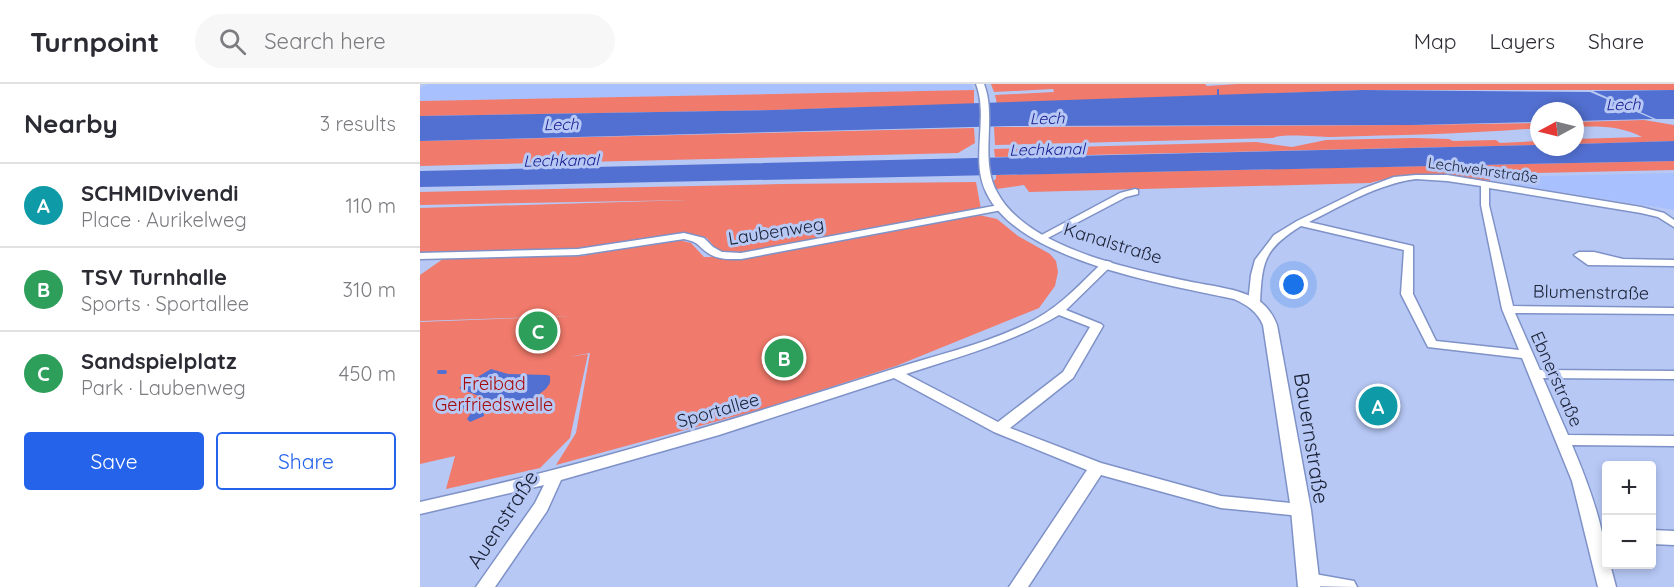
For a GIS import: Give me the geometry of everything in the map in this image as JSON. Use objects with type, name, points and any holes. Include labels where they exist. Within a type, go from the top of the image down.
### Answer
[{"type":"main road","name":"Kanalstraße","points":[[980,84],[985,97],[987,179],[999,208],[1041,238],[1083,257],[1238,296],[1254,303]]},
{"type":"main road","name":"Bauernstraße","points":[[1254,303],[1266,314],[1270,326],[1301,510],[1309,584]]},
{"type":"street","name":"Lechwehrstraße","points":[[1254,303],[1256,275],[1260,260],[1277,237],[1299,223],[1365,190],[1406,177],[1448,178],[1485,184],[1661,215],[1674,224]]},
{"type":"street","name":"Ebnerstraße","points":[[1485,184],[1485,205],[1508,309],[1564,440],[1601,537],[1607,587]]},
{"type":"street","points":[[1041,238],[1123,195],[1134,192]]},
{"type":"street","name":"Laubenweg","points":[[420,256],[578,252],[684,236],[701,240],[708,251],[716,255],[741,256],[999,208]]},
{"type":"street","points":[[1299,223],[1409,248],[1407,294],[1432,344],[1526,355]]},
{"type":"street","points":[[1621,262],[1674,263]]},
{"type":"street","name":"Sportallee","points":[[420,508],[556,475],[775,413],[979,346],[1021,329],[1058,310],[1107,264]]},
{"type":"street","name":"Blumenstraße","points":[[1508,309],[1674,311]]},
{"type":"street","points":[[999,429],[1068,375],[1097,326],[1058,310]]},
{"type":"street","points":[[894,374],[999,429],[1097,468],[1221,502],[1301,510]]},
{"type":"street","points":[[1534,374],[1674,375]]},
{"type":"street","points":[[1564,440],[1674,441]]},
{"type":"street","points":[[1018,587],[1097,468]]},
{"type":"street","name":"Auenstraße","points":[[485,587],[541,507],[556,475]]},
{"type":"street","points":[[1656,537],[1674,538]]},
{"type":"street","points":[[1309,584],[1348,587]]},
{"type":"shaded area","points":[[428,84],[971,84],[974,90],[420,101],[420,88]]},
{"type":"shaded area","points":[[1674,173],[1674,210],[1511,184],[1507,180],[1508,177]]},
{"type":"green space","points":[[991,84],[1205,84],[1207,86],[1238,84],[1674,84],[1674,90],[1363,90],[997,104],[995,95],[1054,92],[1053,89],[994,92]]},
{"type":"green space","points":[[974,90],[974,104],[420,116],[420,101]]},
{"type":"green space","points":[[1644,120],[1674,125],[1674,141],[1584,144],[1584,139],[1642,137],[1610,128],[1584,127],[1584,122]]},
{"type":"green space","points":[[1530,123],[1530,129],[1332,137],[1293,135],[1273,138],[995,145],[994,127]]},
{"type":"green space","points":[[974,128],[975,143],[958,153],[420,166],[420,141]]},
{"type":"green space","points":[[1414,138],[1453,141],[1496,140],[1500,143],[1530,141],[1530,145],[995,157],[994,149],[1256,142],[1292,147],[1326,140]]},
{"type":"green space","points":[[1674,161],[1674,170],[1493,174],[1490,176],[1490,181],[1445,176],[1415,176],[1370,183],[1029,192],[1024,185],[997,189],[993,181],[996,175]]},
{"type":"green space","points":[[976,182],[981,209],[741,253],[721,251],[707,238],[683,233],[590,249],[420,253],[420,208],[689,200],[420,205],[420,192]]},
{"type":"green space","name":"Freibad Gerfriedswelle","points":[[979,215],[997,219],[1018,236],[1050,254],[1056,261],[1058,272],[1055,286],[1039,308],[896,366],[766,408],[556,465],[576,433],[590,353],[568,357],[588,354],[570,438],[540,468],[446,489],[455,456],[420,464],[420,322],[570,316],[420,321],[420,275],[443,259],[582,256],[675,239],[691,243],[704,257],[724,257]]},
{"type":"water","name":"Lech","points":[[1363,90],[1590,92],[1653,119],[1584,121],[1584,102],[1530,102],[1530,122],[1412,125],[1012,126],[420,141],[420,116],[774,110]]},
{"type":"water","name":"Lech","points":[[1674,90],[1674,119],[1656,119],[1593,91]]},
{"type":"water","points":[[1674,141],[1674,161],[420,187],[420,171],[1530,145],[1530,156],[1584,156],[1584,144]]},
{"type":"water","points":[[491,369],[508,374],[547,375],[550,376],[550,382],[540,394],[511,408],[500,408],[493,401],[483,405],[484,416],[470,422],[467,419],[471,413],[459,404],[471,398],[477,399],[473,402],[486,399],[459,388]]},
{"type":"waterway","points":[[1218,90],[1218,96]]},
{"type":"waterway","points":[[439,372],[445,372]]},
{"type":"place","name":"Sandspielplatz","points":[[538,331]]},
{"type":"place","name":"TSV Turnhalle","points":[[784,358]]},
{"type":"place","name":"SCHMIDvivendi","points":[[1378,406]]},
{"type":"water label","name":"Lechkanal","points":[[1047,149]]},
{"type":"water label","name":"Lechkanal","points":[[561,160]]}]
